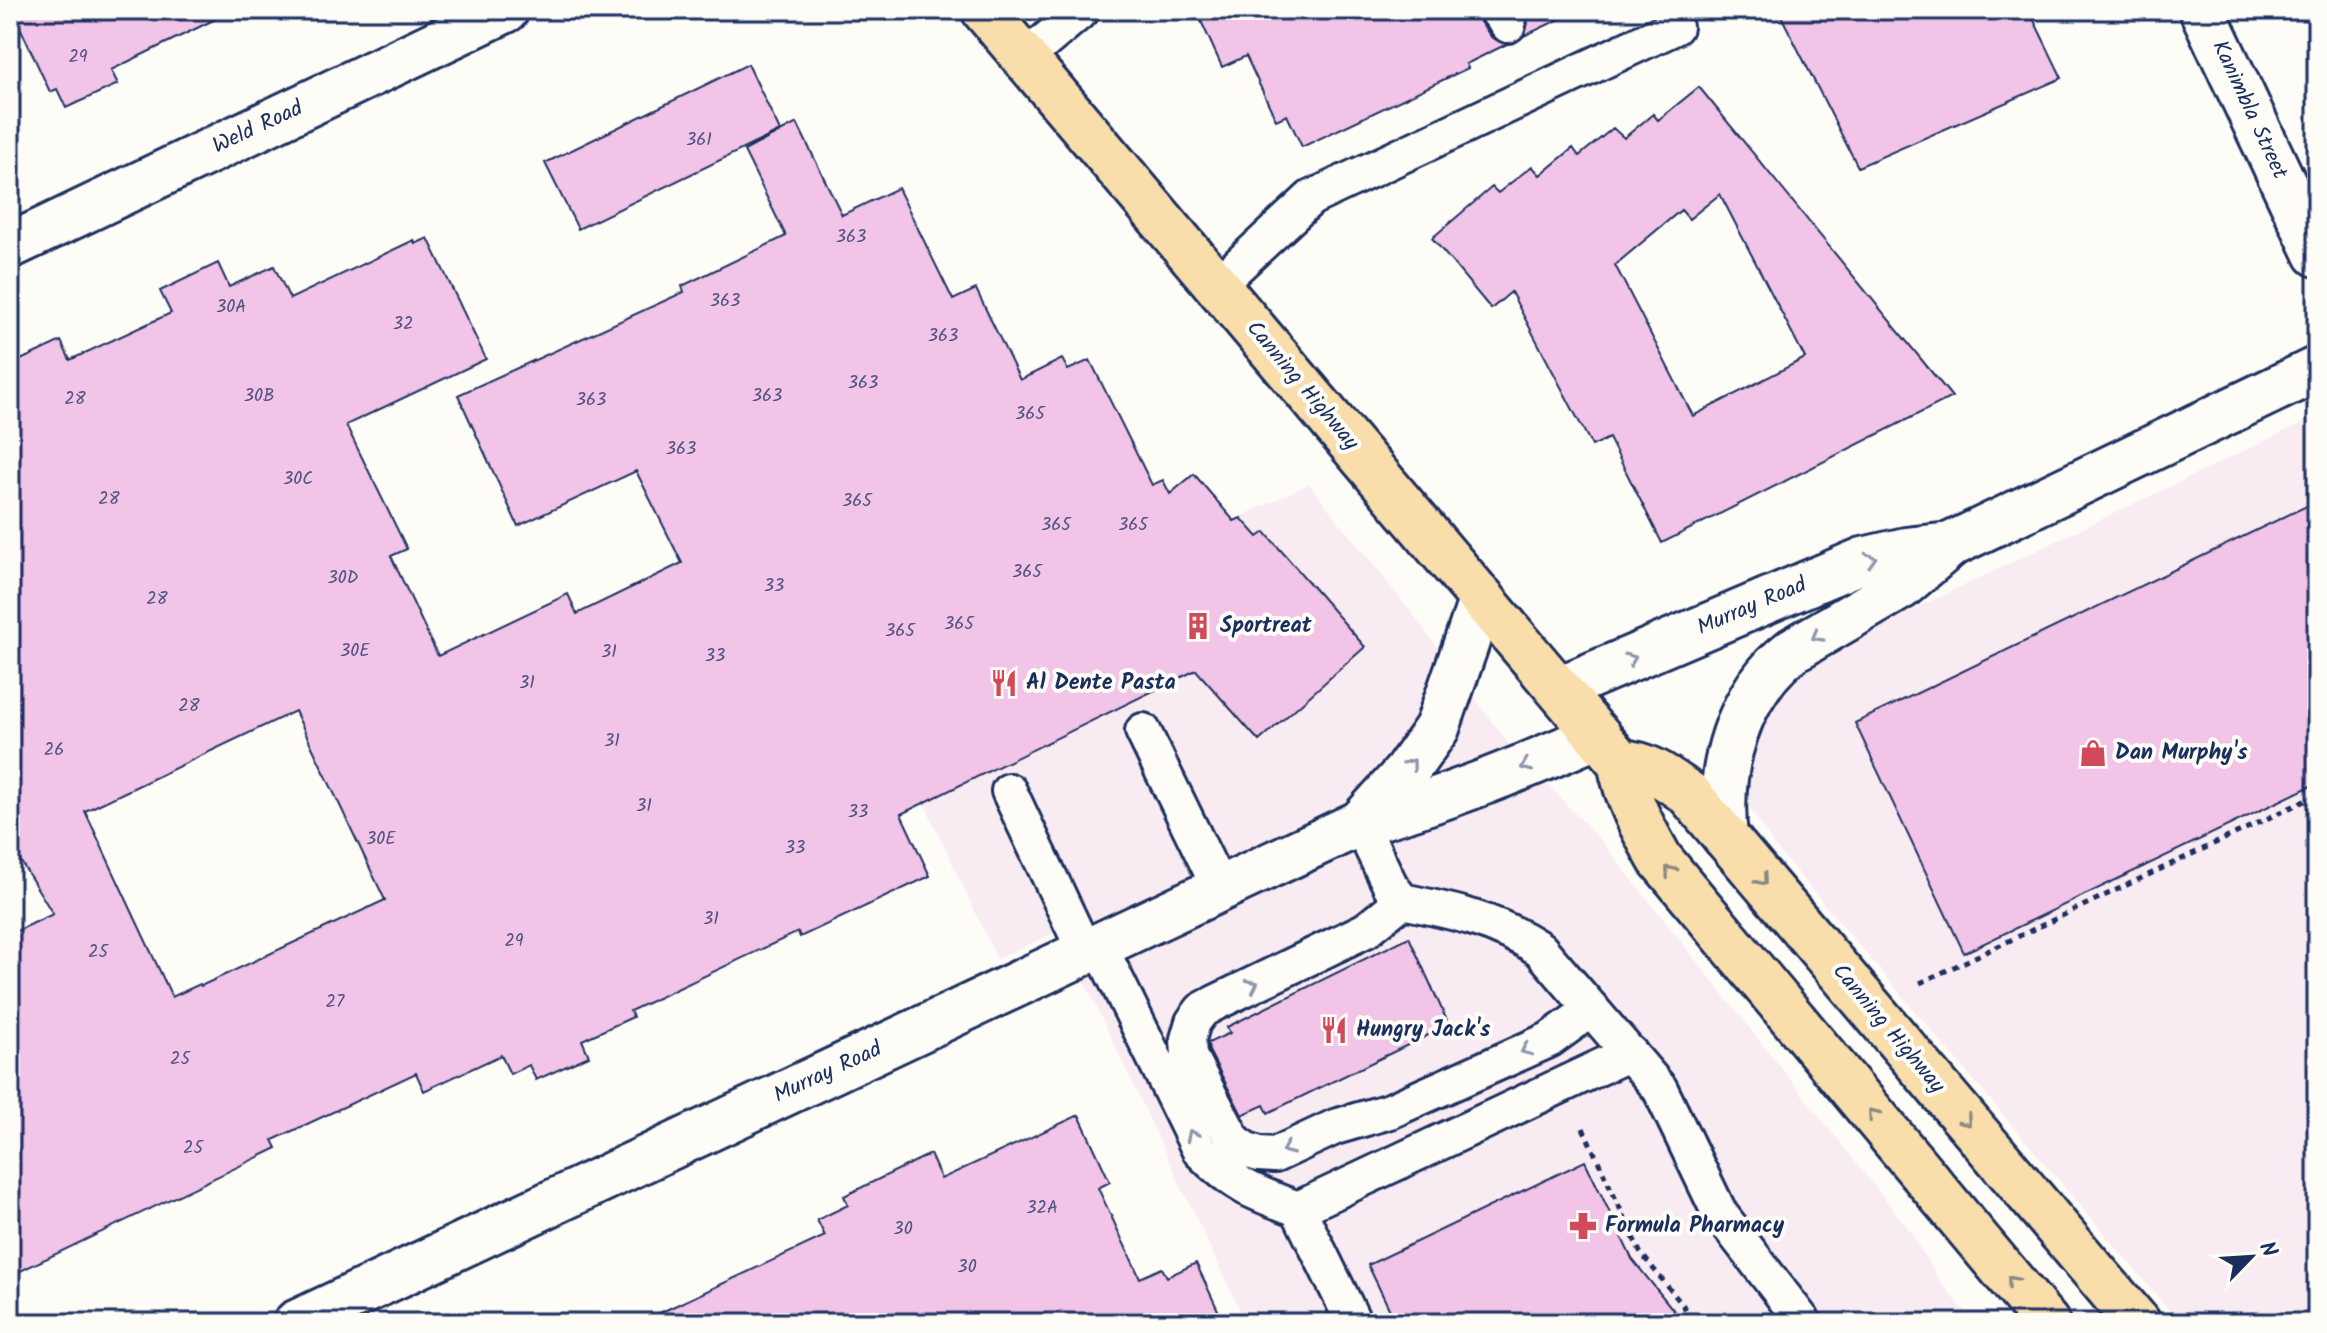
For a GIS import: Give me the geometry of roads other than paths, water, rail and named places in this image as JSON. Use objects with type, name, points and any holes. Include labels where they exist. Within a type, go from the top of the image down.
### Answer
[{"type":"highway","name":"Canning Highway","points":[[984,10],[1609,749],[1635,813],[1660,859],[2047,1323]]},
{"type":"highway","name":"Canning Highway","points":[[1609,749],[1660,773],[1688,793],[2138,1323]]},
{"type":"street","name":"Weld Road","points":[[10,246],[506,10]]},
{"type":"street","name":"Kanimbla Street","points":[[2202,10],[2317,254]]},
{"type":"street","name":"Murray Road","points":[[1725,837],[1722,812],[1731,752],[1743,713],[1760,682],[1777,662],[1901,587],[1950,545],[2317,369]]},
{"type":"street","name":"Murray Road","points":[[1559,689],[1863,560],[1906,550],[1950,545]]},
{"type":"street","name":"Murray Road","points":[[1360,823],[1406,772],[1437,728],[1482,598]]},
{"type":"street","name":"Murray Road","points":[[296,1323],[1360,823],[1609,749]]},
{"type":"lane","points":[[1025,58],[1082,10]]},
{"type":"lane","points":[[1217,285],[1311,198],[1675,27]]},
{"type":"lane","points":[[1143,731],[1220,889]]},
{"type":"lane","points":[[1009,791],[1200,1151],[1223,1174],[1249,1191],[1298,1209],[1354,1323]]},
{"type":"lane","points":[[1360,823],[1390,885],[1402,901],[1489,921],[1515,932],[1540,949],[1660,1089],[1720,1214],[1804,1323]]},
{"type":"lane","points":[[1402,901],[1366,930],[1215,1003],[1202,1010],[1193,1022],[1188,1039],[1189,1056],[1232,1138],[1244,1149],[1275,1155],[1335,1127],[1390,1111],[1549,1040],[1592,1009]]},
{"type":"lane","points":[[1298,1209],[1630,1053]]},
{"type":"place","name":"Sportreat","points":[[1198,626]]},
{"type":"place","name":"Al Dente Pasta","points":[[1004,683]]},
{"type":"place","name":"Dan Murphy's","points":[[2093,753]]},
{"type":"place","name":"Hungry Jack's","points":[[1334,1030]]},
{"type":"place","name":"Formula Pharmacy","points":[[1583,1226]]}]
